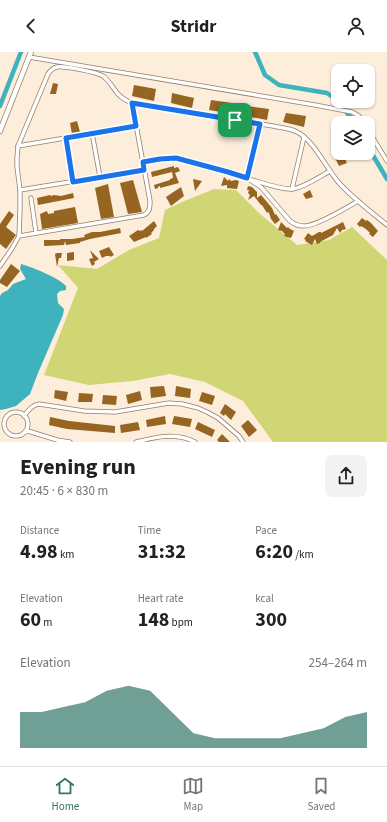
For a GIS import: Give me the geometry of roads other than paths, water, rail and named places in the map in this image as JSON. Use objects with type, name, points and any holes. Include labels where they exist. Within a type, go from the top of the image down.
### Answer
[{"type":"street","points":[[0,131],[30,54],[342,110],[352,112],[359,116]]},
{"type":"street","points":[[0,266],[19,236],[20,190],[17,167],[18,146],[48,74],[56,67],[99,74],[106,78],[123,99],[132,103],[296,131],[315,148],[340,184],[387,225]]},
{"type":"street","points":[[19,236],[146,214],[149,211],[150,204],[132,103]]},
{"type":"street","points":[[249,179],[260,124]]},
{"type":"street","points":[[18,146],[136,126]]},
{"type":"street","points":[[92,133],[100,177]]},
{"type":"street","points":[[292,189],[304,137]]},
{"type":"street","points":[[66,138],[73,182]]},
{"type":"street","points":[[375,141],[387,161]]},
{"type":"street","points":[[143,162],[176,158],[249,179],[292,189],[300,187],[330,171]]},
{"type":"street","points":[[20,190],[144,170]]},
{"type":"street","points":[[249,179],[266,192],[275,205],[290,221],[300,226],[312,225],[358,201]]},
{"type":"street","points":[[31,198],[36,233]]},
{"type":"street","points":[[24,416],[35,404],[84,411],[115,412],[169,403],[182,404],[198,408],[218,418],[239,436],[243,442]]},
{"type":"street","points":[[25,432],[27,429],[27,422],[24,416],[18,413],[10,414],[2,423],[8,434],[15,436],[19,436],[28,431],[70,442]]},
{"type":"street","points":[[0,432],[6,431]]},
{"type":"street","points":[[136,442],[152,438],[171,436],[182,437],[196,442]]},
{"type":"water","points":[[21,264],[52,276],[66,286],[66,290],[60,291],[57,294],[58,303],[64,309],[63,315],[30,394],[16,406],[0,410],[0,296],[13,284],[26,279],[20,269]]},
{"type":"waterway","points":[[0,106],[21,52]]},
{"type":"waterway","points":[[255,52],[265,75],[279,85],[327,93],[331,96]]},
{"type":"waterway","points":[[343,108],[350,116]]},
{"type":"waterway","points":[[375,159],[387,179]]}]
